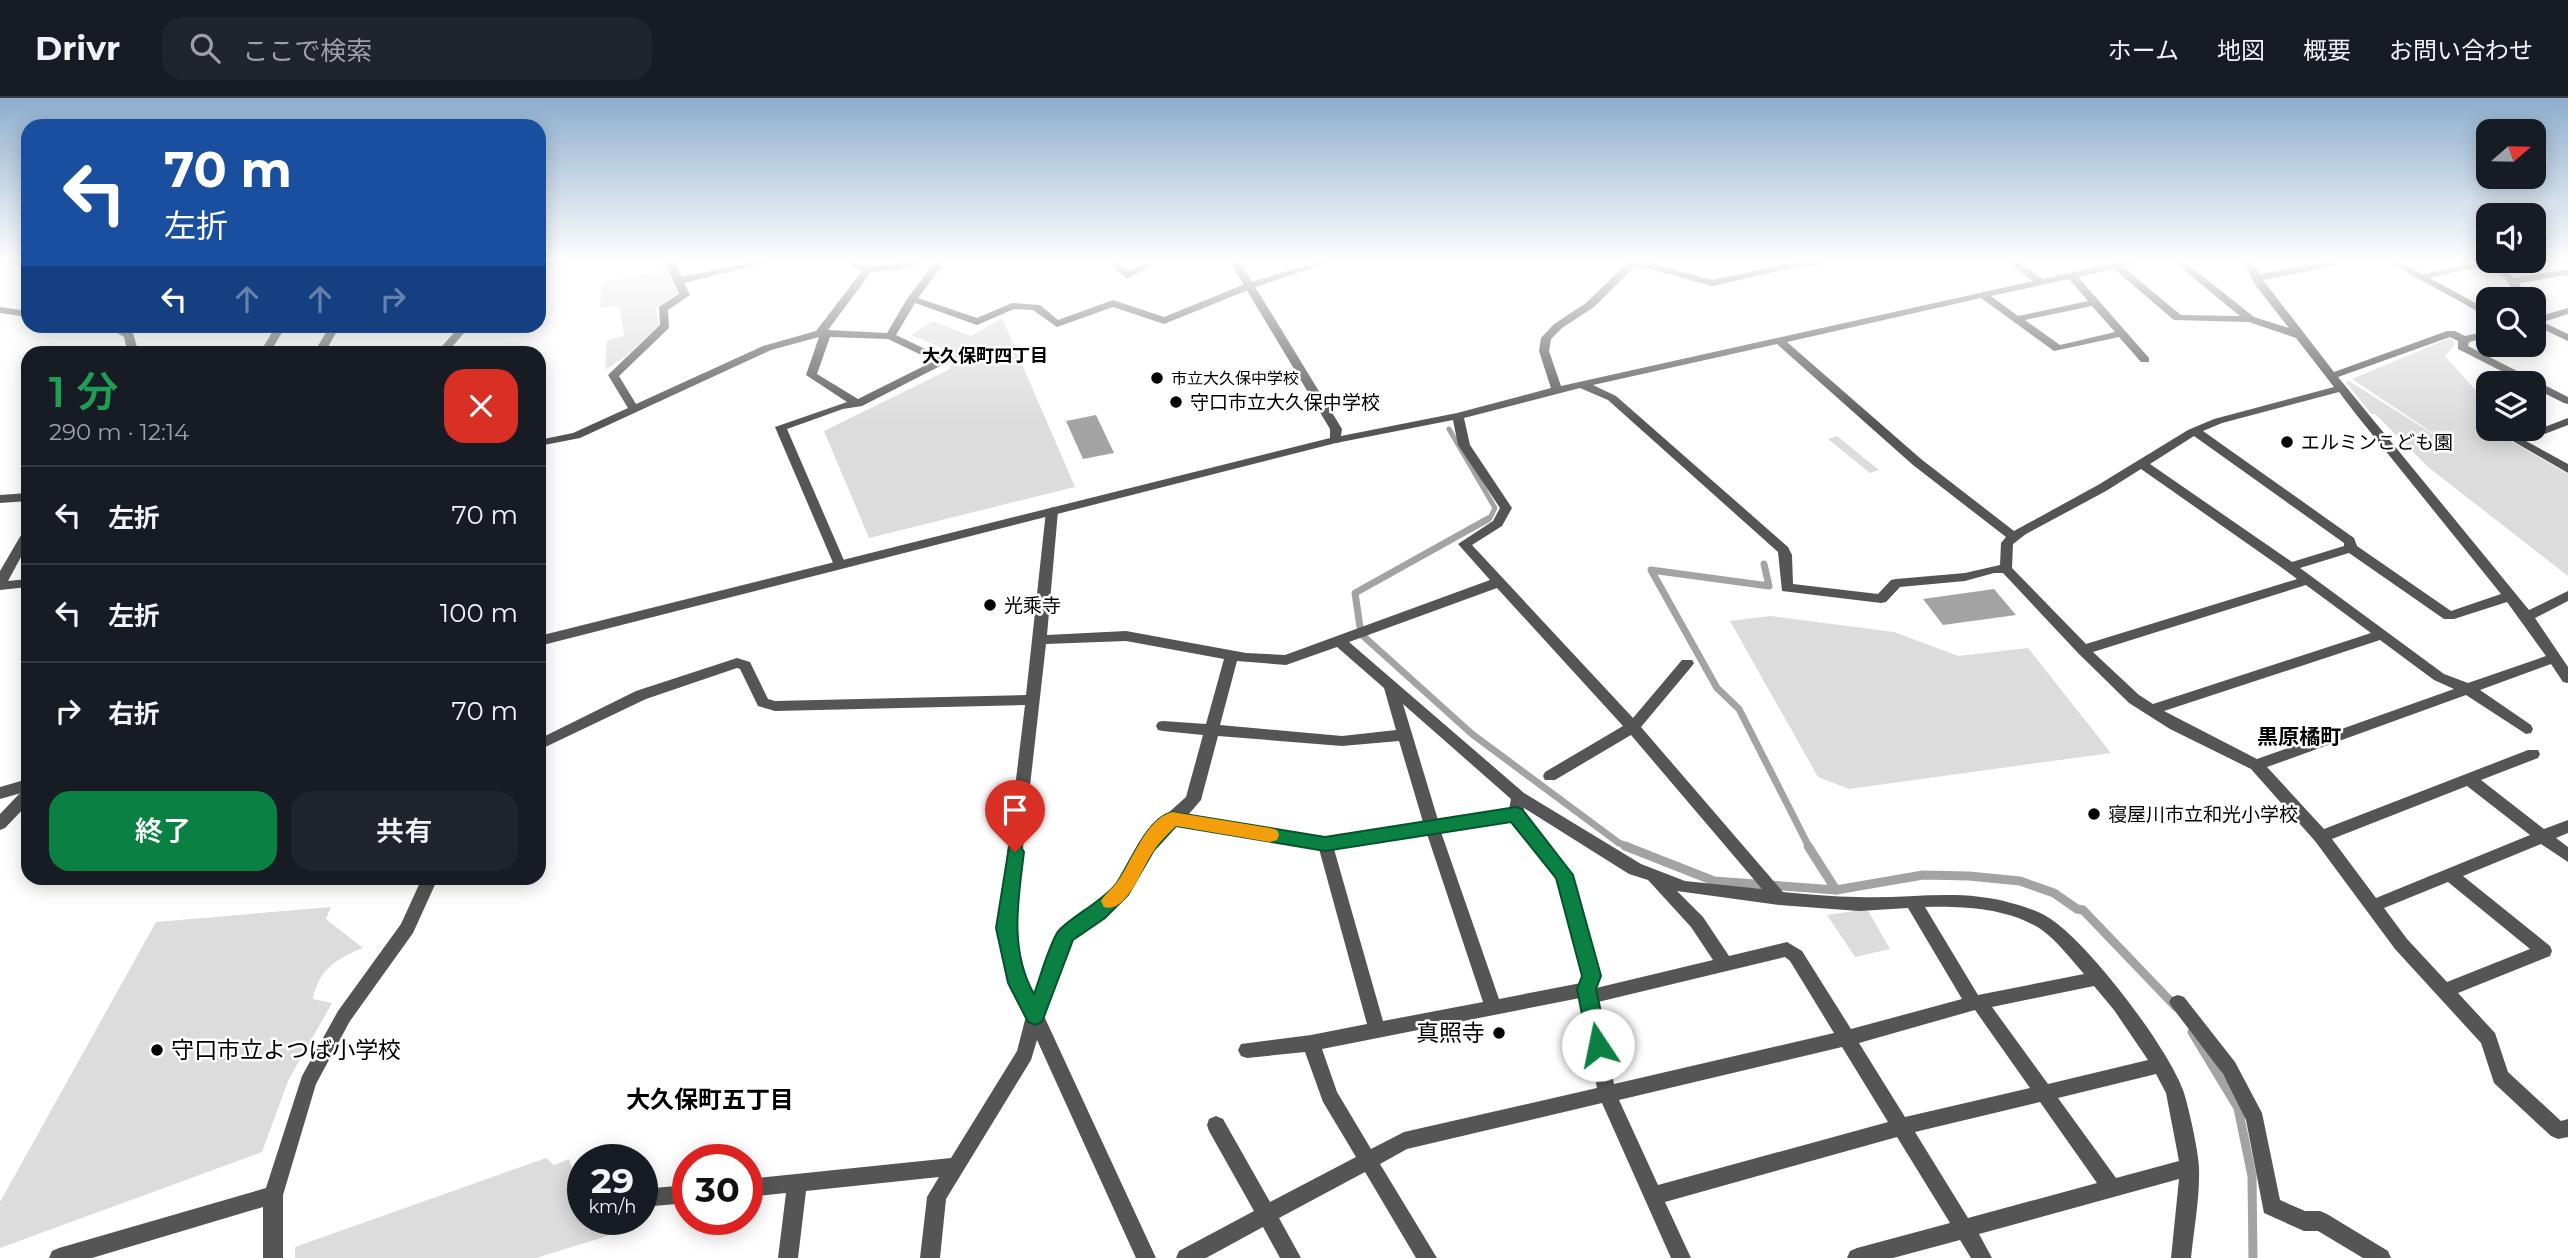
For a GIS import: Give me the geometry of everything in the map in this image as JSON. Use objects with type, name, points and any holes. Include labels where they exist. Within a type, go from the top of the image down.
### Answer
[{"type":"street","points":[[634,409],[613,375],[665,326],[664,316]]},
{"type":"street","points":[[835,316],[822,334],[811,375],[858,404]]},
{"type":"street","points":[[890,336],[902,316]]},
{"type":"street","points":[[960,316],[982,322],[993,316]]},
{"type":"street","points":[[1047,316],[1057,324],[1078,316]]},
{"type":"street","points":[[1152,316],[1164,320],[1174,316]]},
{"type":"street","points":[[1267,316],[1336,429],[1336,440]]},
{"type":"street","points":[[1557,390],[1544,351],[1546,338],[1573,316]]},
{"type":"street","points":[[546,639],[1336,440],[1458,416],[1580,384],[1885,316]]},
{"type":"street","points":[[2013,316],[2058,349],[2122,333]]},
{"type":"street","points":[[2017,319],[2030,316]]},
{"type":"street","points":[[2108,316],[2145,360]]},
{"type":"street","points":[[2176,316],[2250,319],[2301,336]]},
{"type":"street","points":[[2246,316],[2250,319]]},
{"type":"street","points":[[2286,316],[2527,617],[2568,678]]},
{"type":"street","points":[[2546,327],[2568,338]]},
{"type":"street","points":[[2332,376],[2451,333],[2464,341],[2476,338]]},
{"type":"street","points":[[546,442],[576,436],[767,348],[822,334],[890,336],[942,360],[858,404],[841,406],[781,427],[840,565]]},
{"type":"street","points":[[1779,339],[1917,462],[2014,537]]},
{"type":"street","points":[[2464,341],[2462,347],[2568,401]]},
{"type":"street","points":[[1580,384],[1612,397],[1784,550],[1787,588],[1881,599],[1896,583],[1965,577],[1994,569],[2006,569]]},
{"type":"street","points":[[2342,388],[2218,421],[2195,431],[2102,488],[2014,537],[2007,543],[2006,569],[2134,699],[2175,725],[2256,765],[2321,837],[2401,944],[2489,1039],[2500,1076],[2558,1130],[2568,1128]]},
{"type":"street","points":[[1458,416],[1464,445],[1506,508],[1498,523],[1464,544],[1633,727],[1776,895]]},
{"type":"street","points":[[2568,421],[2516,440],[2568,469]]},
{"type":"street","points":[[2195,431],[2350,541],[2351,548],[2449,616],[2510,596]]},
{"type":"street","points":[[2141,463],[2290,567],[2439,677],[2468,689],[2526,729]]},
{"type":"street","points":[[0,499],[21,497]]},
{"type":"street","points":[[1052,511],[1034,700],[1006,928],[1017,983],[1035,1016],[1146,1258]]},
{"type":"street","points":[[0,584],[21,546]]},
{"type":"street","points":[[2290,567],[2351,548]]},
{"type":"street","points":[[2083,650],[2308,580]]},
{"type":"street","points":[[1040,640],[1126,636],[1232,656],[1286,660],[1499,582]]},
{"type":"street","points":[[0,584],[21,583]]},
{"type":"street","points":[[2527,617],[2568,594]]},
{"type":"street","points":[[2152,710],[2381,635]]},
{"type":"street","points":[[1347,639],[1389,684],[1519,797],[1635,869],[1685,887],[1859,904],[1976,902],[2034,917],[2050,927],[2076,951],[2099,978],[2161,1065],[2175,1092],[2190,1167],[2181,1258]]},
{"type":"street","points":[[930,1258],[937,1197],[1025,1054],[1035,1016],[1066,935],[1098,913],[1122,890],[1147,845],[1193,800],[1232,656]]},
{"type":"street","points":[[2256,765],[2554,658]]},
{"type":"street","points":[[546,742],[640,695],[737,663],[745,665],[763,702],[775,706],[1034,700]]},
{"type":"street","points":[[1550,776],[1633,727],[1687,663]]},
{"type":"street","points":[[1389,684],[1432,827],[1493,1007]]},
{"type":"street","points":[[1163,726],[1342,741],[1404,736]]},
{"type":"street","points":[[2321,837],[2533,754]]},
{"type":"street","points":[[2470,780],[2568,856]]},
{"type":"street","points":[[0,793],[21,787]]},
{"type":"street","points":[[1519,797],[1516,814],[1564,875],[1592,976],[1587,993],[1607,1094],[1681,1258]]},
{"type":"street","points":[[0,824],[21,802]]},
{"type":"street","points":[[1172,818],[1325,844],[1516,814]]},
{"type":"street","points":[[2372,906],[2568,826]]},
{"type":"street","points":[[1325,844],[1377,1030]]},
{"type":"street","points":[[2444,990],[2544,951],[2450,874]]},
{"type":"street","points":[[1652,875],[1697,922],[1725,964]]},
{"type":"street","points":[[273,1258],[273,1195],[307,1082],[344,1016],[407,928],[427,885]]},
{"type":"street","points":[[1912,901],[1976,1003],[2112,1189]]},
{"type":"street","points":[[1247,1051],[1311,1043],[1493,1007],[1587,993],[1787,948],[1796,956],[1844,1038],[1982,1258]]},
{"type":"street","points":[[1186,1258],[1404,1141],[1844,1038],[1976,1003],[2099,978]]},
{"type":"street","points":[[2178,1002],[2229,1068],[2255,1119],[2272,1206],[2304,1221],[2320,1222],[2381,1258]]},
{"type":"street","points":[[1311,1043],[1329,1096],[1427,1258]]},
{"type":"street","points":[[1653,1196],[1900,1127],[2161,1065]]},
{"type":"street","points":[[1216,1125],[1291,1258]]},
{"type":"street","points":[[763,1186],[956,1166]]},
{"type":"street","points":[[1857,1258],[2190,1167]]},
{"type":"street","points":[[788,1258],[797,1183]]},
{"type":"street","points":[[59,1258],[273,1195]]},
{"type":"shaded area","points":[[621,316],[657,316],[659,326],[622,359],[605,370],[607,340],[624,336]]},
{"type":"shaded area","points":[[1002,318],[1075,487],[869,538],[824,431],[950,369],[954,353],[911,335],[933,321],[971,336]]},
{"type":"shaded area","points":[[2450,338],[2454,341],[2454,346],[2445,356],[2476,391],[2476,441],[2511,441],[2568,474],[2568,576],[2428,467],[2375,414],[2371,414],[2346,382],[2349,381],[2455,448],[2352,379]]},
{"type":"shaded area","points":[[1096,415],[1114,453],[1083,459],[1066,421]]},
{"type":"shaded area","points":[[1837,436],[1879,470],[1870,473],[1828,439]]},
{"type":"shaded area","points":[[1994,589],[2016,615],[1943,625],[1923,599]]},
{"type":"shaded area","points":[[1770,616],[1894,632],[1958,656],[2028,648],[2111,753],[1849,789],[1818,777],[1730,621]]},
{"type":"shaded area","points":[[331,907],[326,919],[363,948],[330,966],[320,980],[313,999],[332,1003],[288,1081],[262,1152],[0,1248],[0,1202],[156,922]]},
{"type":"shaded area","points":[[1867,909],[1890,949],[1855,957],[1827,915]]},
{"type":"shaded area","points":[[546,1158],[554,1165],[567,1160],[567,1235],[608,1235],[536,1258],[295,1258],[295,1247]]},
{"type":"waterway","points":[[1449,429],[1495,508],[1488,519]]},
{"type":"waterway","points":[[1484,521],[1488,519]]},
{"type":"waterway","points":[[1488,519],[1355,593],[1361,634],[1472,734],[1619,843],[1630,847]]},
{"type":"waterway","points":[[1764,564],[1769,586],[1651,570],[1717,688],[1739,709],[1809,847]]},
{"type":"waterway","points":[[1625,846],[1714,881],[1836,890]]},
{"type":"waterway","points":[[1808,846],[1836,890]]},
{"type":"waterway","points":[[1836,890],[1923,875],[2020,881],[2054,893],[2077,909],[2083,910],[2176,1007]]},
{"type":"waterway","points":[[2192,1032],[2238,1108],[2252,1176],[2253,1258]]},
{"type":"slow traffic","points":[[1110,901],[1122,890],[1147,845],[1172,818],[1270,835]]},
{"type":"place","name":"市立大久保中学校","points":[[1157,378]]},
{"type":"place","name":"守口市立大久保中学校","points":[[1176,402]]},
{"type":"place","name":"エルミンこども園","points":[[2287,442]]},
{"type":"place","name":"光乘寺","points":[[990,605]]},
{"type":"place","name":"寝屋川市立和光小学校","points":[[2094,814]]},
{"type":"place","name":"真照寺","points":[[1499,1033]]},
{"type":"place","name":"守口市立よつば小学校","points":[[157,1050]]},
{"type":"district","name":"大久保町四丁目","points":[[985,356]]},
{"type":"district","name":"黒原橘町","points":[[2299,736]]},
{"type":"district","name":"大久保町五丁目","points":[[710,1099]]},
{"type":"route","points":[[1015,852],[1006,928],[1017,983],[1035,1016],[1066,935],[1098,913],[1122,890],[1147,845],[1172,818],[1325,844],[1516,814],[1564,875],[1592,976],[1587,989],[1598,1045]]}]
